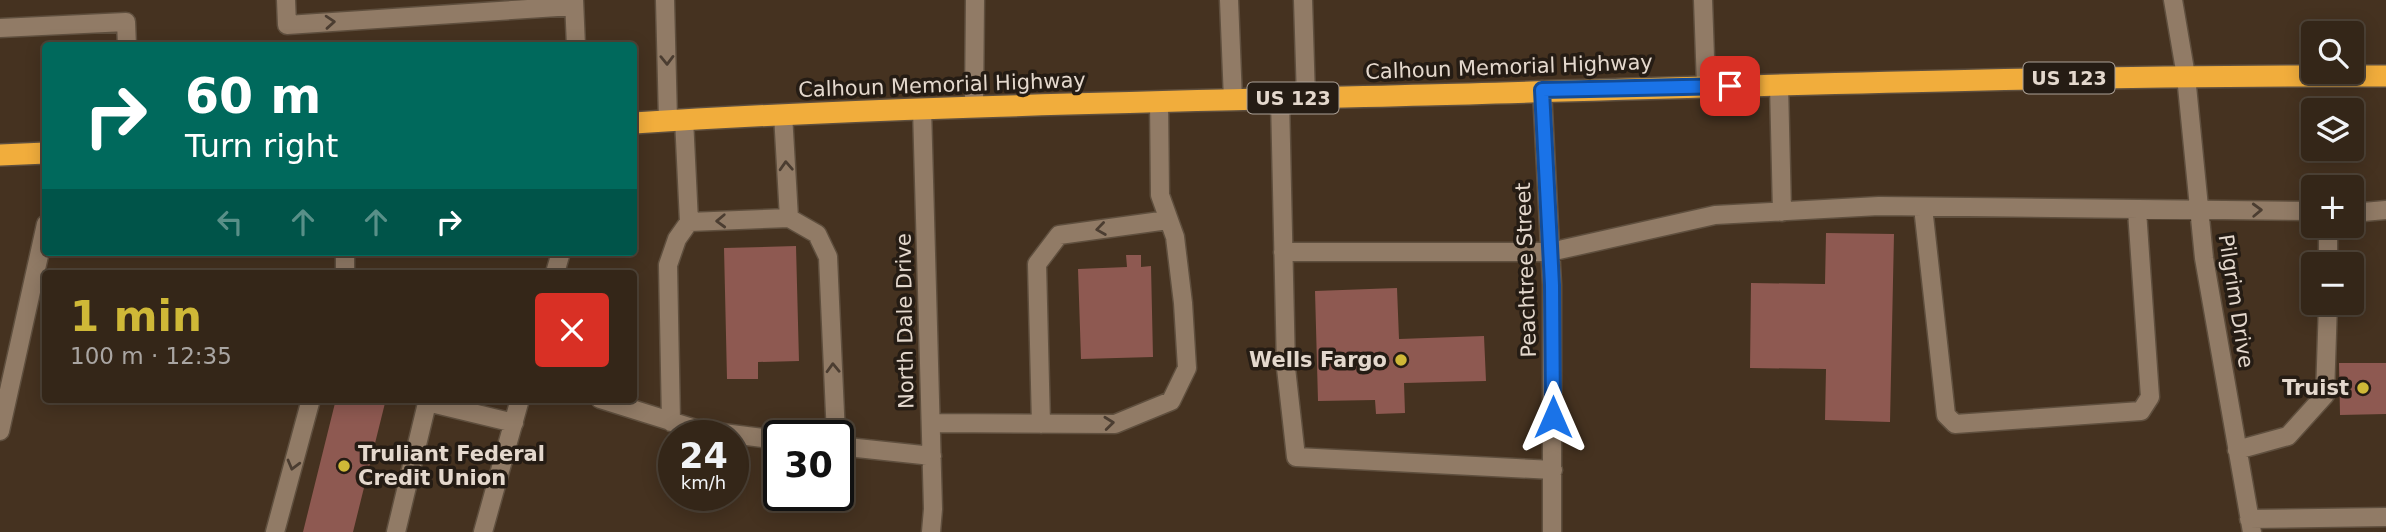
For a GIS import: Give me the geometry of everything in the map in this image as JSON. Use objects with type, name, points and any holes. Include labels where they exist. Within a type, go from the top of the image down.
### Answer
[{"type":"highway","name":"Calhoun Memorial Highway","points":[[637,122],[922,108],[1542,90],[2186,76],[2386,76]]},
{"type":"highway","points":[[0,155],[42,153]]},
{"type":"street","points":[[286,0],[287,25],[574,3],[576,42]]},
{"type":"street","points":[[665,0],[689,222],[677,239],[668,265],[671,420]]},
{"type":"street","points":[[974,107],[975,0]]},
{"type":"street","points":[[1228,0],[1233,100]]},
{"type":"street","points":[[1303,0],[1306,98]]},
{"type":"street","points":[[1703,0],[1706,86]]},
{"type":"street","name":"Pilgrim Drive","points":[[2173,0],[2186,76],[2200,211],[2250,525]]},
{"type":"street","points":[[0,28],[126,22],[127,42]]},
{"type":"street","points":[[1779,85],[1782,212]]},
{"type":"street","name":"Peachtree Street","points":[[1542,90],[1550,252],[1552,532]]},
{"type":"street","points":[[1280,99],[1286,368],[1296,457],[1553,470]]},
{"type":"street","points":[[931,423],[1115,424],[1171,401],[1187,368],[1175,237],[1160,195],[1159,102]]},
{"type":"street","name":"North Dale Drive","points":[[922,108],[932,456],[930,532]]},
{"type":"street","points":[[783,114],[789,218]]},
{"type":"street","points":[[1283,252],[1550,252],[1715,215],[1879,206],[2301,211]]},
{"type":"street","points":[[1923,207],[1945,415],[1955,424],[2141,411],[2150,397],[2137,211]]},
{"type":"street","points":[[2364,212],[2386,210]]},
{"type":"street","points":[[689,222],[789,218],[817,234],[828,257],[835,420]]},
{"type":"street","points":[[1041,424],[1037,264],[1059,235],[1168,219]]},
{"type":"street","points":[[0,431],[42,242]]},
{"type":"street","points":[[2237,450],[2288,436],[2325,395],[2328,315]]},
{"type":"street","points":[[275,532],[310,403]]},
{"type":"street","points":[[396,532],[426,403]]},
{"type":"street","points":[[438,403],[514,423]]},
{"type":"street","points":[[483,532],[519,403]]},
{"type":"street","points":[[612,403],[665,420]]},
{"type":"street","points":[[854,448],[932,456]]},
{"type":"street","points":[[2250,525],[2386,517]]},
{"type":"building","points":[[1826,233],[1894,234],[1890,422],[1825,420],[1826,369],[1750,368],[1751,283],[1825,284]]},
{"type":"building","points":[[796,246],[799,361],[758,362],[758,379],[727,379],[724,248]]},
{"type":"building","points":[[1126,255],[1141,255],[1141,267],[1151,266],[1153,357],[1081,359],[1078,269],[1127,267]]},
{"type":"building","name":"Wells Fargo","points":[[1397,288],[1399,339],[1484,336],[1486,381],[1404,383],[1405,413],[1376,414],[1375,400],[1318,401],[1315,291]]},
{"type":"building","name":"Truist","points":[[2339,363],[2386,363],[2386,414],[2340,415]]},
{"type":"building","name":"Truliant Federal Credit Union","points":[[335,403],[385,403],[353,532],[303,532]]},
{"type":"place","name":"Wells Fargo","points":[[1401,360]]},
{"type":"place","name":"Truist","points":[[2363,388]]},
{"type":"place","name":"Truliant Federal Credit Union","points":[[344,466]]},
{"type":"route","points":[[1553,417],[1552,285],[1542,90],[1730,86]]}]
